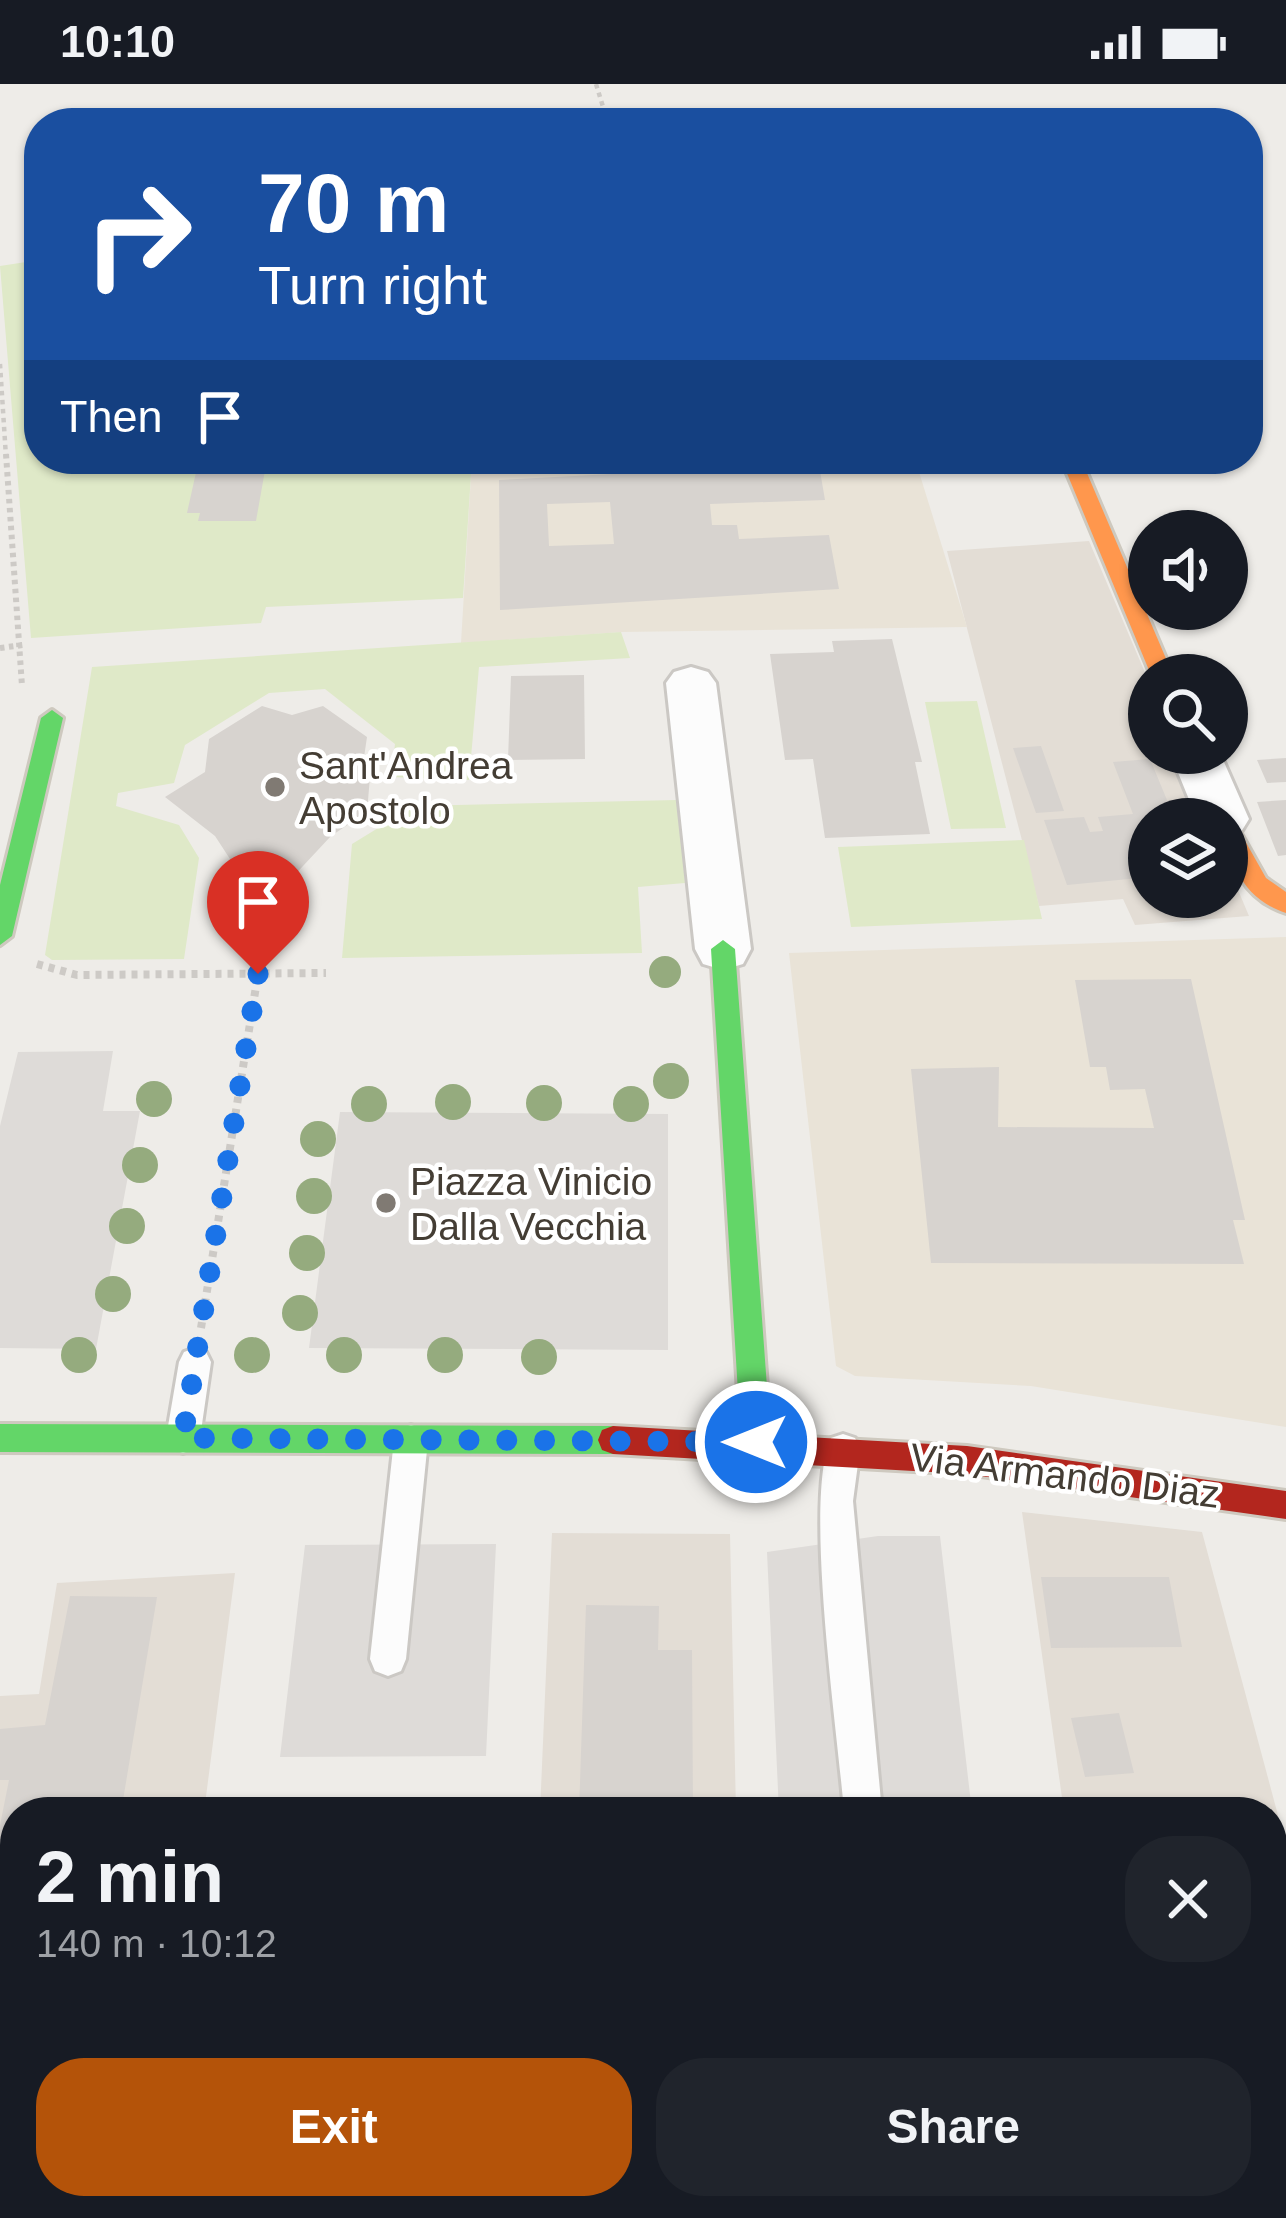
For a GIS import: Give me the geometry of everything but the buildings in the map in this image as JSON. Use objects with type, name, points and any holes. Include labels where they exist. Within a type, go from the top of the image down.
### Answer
[{"type":"street","points":[[1077,474],[1153,654]]},
{"type":"street","points":[[691,683],[723,949],[756,1442]]},
{"type":"street","points":[[0,936],[52,718]]},
{"type":"street","points":[[1248,868],[1257,884],[1286,904]]},
{"type":"street","name":"Via Armando Diaz","points":[[0,1438],[756,1442],[1004,1462],[1286,1505]]},
{"type":"lane","points":[[697,1031],[729,1030]]},
{"type":"lane","points":[[183,1438],[195,1362]]},
{"type":"lane","points":[[388,1659],[411,1440]]},
{"type":"lane","points":[[843,1449],[836,1501],[862,1797]]},
{"type":"path","points":[[0,364],[23,706]]},
{"type":"path","points":[[0,648],[22,645]]},
{"type":"path","points":[[32,959],[44,970],[77,975],[326,973]]},
{"type":"path","points":[[195,1362],[258,974]]},
{"type":"shaded area","points":[[471,474],[920,474],[967,627],[622,632],[461,643]]},
{"type":"shaded area","points":[[1089,541],[1137,654],[1128,654],[1128,774],[1189,774],[1199,798],[1128,798],[1128,910],[1123,899],[1039,906],[947,551]]},
{"type":"shaded area","points":[[1132,918],[1224,918],[1135,925]]},
{"type":"shaded area","points":[[1286,937],[1286,1427],[1031,1386],[855,1376],[836,1366],[789,953]]},
{"type":"shaded area","points":[[113,1051],[103,1111],[140,1111],[96,1349],[0,1348],[0,1126],[18,1052]]},
{"type":"shaded area","points":[[340,1112],[668,1114],[668,1350],[309,1348]]},
{"type":"shaded area","points":[[1022,1512],[1202,1532],[1273,1797],[1062,1797]]},
{"type":"shaded area","points":[[552,1533],[730,1534],[736,1797],[541,1797]]},
{"type":"shaded area","points":[[878,1536],[940,1536],[970,1797],[778,1797],[767,1552]]},
{"type":"shaded area","points":[[496,1544],[486,1756],[280,1757],[305,1545]]},
{"type":"shaded area","points":[[235,1573],[206,1797],[0,1797],[0,1696],[39,1694],[57,1583]]},
{"type":"green space","points":[[24,262],[24,474],[471,474],[463,598],[266,607],[261,623],[31,638],[0,266]]},
{"type":"green space","points":[[621,632],[630,658],[479,667],[469,780],[391,777],[395,744],[325,689],[269,693],[185,745],[174,783],[118,793],[116,806],[179,825],[199,858],[184,959],[52,960],[45,955],[92,667]]},
{"type":"green space","points":[[977,701],[1006,828],[951,829],[925,702]]},
{"type":"green space","points":[[677,800],[685,883],[638,887],[642,953],[342,958],[352,844],[414,806]]},
{"type":"green space","points":[[1024,840],[1042,919],[851,927],[838,847]]},
{"type":"traffic: fast","points":[[0,936],[52,718]]},
{"type":"traffic: fast","points":[[723,949],[756,1442]]},
{"type":"traffic: fast","points":[[0,1438],[613,1440]]},
{"type":"traffic: slow","points":[[1077,474],[1153,654]]},
{"type":"traffic: slow","points":[[1248,868],[1257,884],[1286,904]]},
{"type":"traffic: jam","points":[[613,1440],[967,1460],[1286,1505]]},
{"type":"place","name":"Sant'Andrea Apostolo","points":[[275,787]]},
{"type":"place","name":"Piazza Vinicio Dalla Vecchia","points":[[386,1203]]},
{"type":"route","points":[[258,974],[183,1438],[756,1442]]}]
